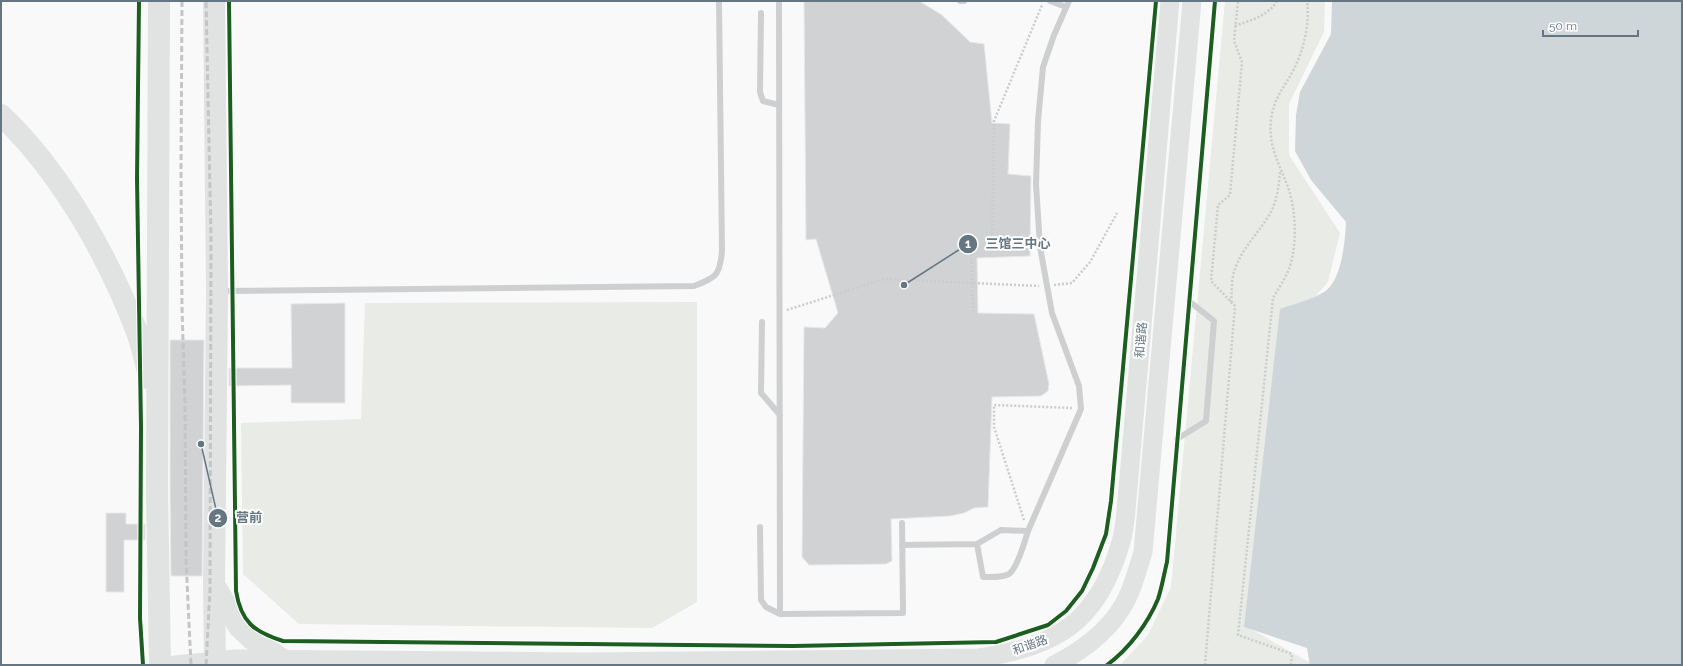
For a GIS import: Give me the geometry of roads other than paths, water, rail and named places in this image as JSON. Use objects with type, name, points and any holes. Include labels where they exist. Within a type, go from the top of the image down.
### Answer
[{"type":"highway","points":[[159,1],[156,489],[160,665]]},
{"type":"highway","points":[[214,1],[217,291],[214,584],[215,662]]},
{"type":"highway","points":[[1,115],[14,127],[42,161],[70,201],[98,247],[137,333],[157,404]]},
{"type":"highway","points":[[214,584],[238,627],[252,639],[283,660]]},
{"type":"main road","name":"和谐路","points":[[175,665],[283,660],[583,662],[979,658],[1007,653],[1043,642],[1062,633],[1078,621],[1094,603],[1104,585],[1121,541],[1124,526],[1170,1]]},
{"type":"main road","name":"和谐路","points":[[1054,665],[1074,653],[1103,631],[1121,609],[1133,584],[1144,552],[1192,1]]},
{"type":"lane","points":[[217,291],[694,286],[708,281],[720,270],[722,251],[719,1]]},
{"type":"lane","points":[[779,1],[780,614]]},
{"type":"lane","points":[[977,544],[983,577],[999,577],[1010,574],[1016,565],[1028,531],[1081,409],[1079,386],[1052,313],[1040,247],[1036,184],[1038,121],[1043,67],[1054,35],[1068,4],[1050,1]]},
{"type":"lane","points":[[760,13],[760,92],[763,101],[779,106]]},
{"type":"lane","points":[[1178,439],[1206,421],[1214,321],[1189,301]]},
{"type":"lane","points":[[762,322],[761,393],[780,414]]},
{"type":"lane","points":[[760,527],[761,600],[766,607],[780,614],[903,613],[902,523]]},
{"type":"lane","points":[[902,545],[977,544],[1001,530],[1028,531]]},
{"type":"railway","points":[[182,1],[182,308],[185,406],[186,560],[191,665]]},
{"type":"railway","points":[[206,1],[211,237],[210,590],[206,665]]},
{"type":"place","name":"三馆三中心","points":[[904,285]]},
{"type":"place","name":"营前","points":[[201,444]]}]
